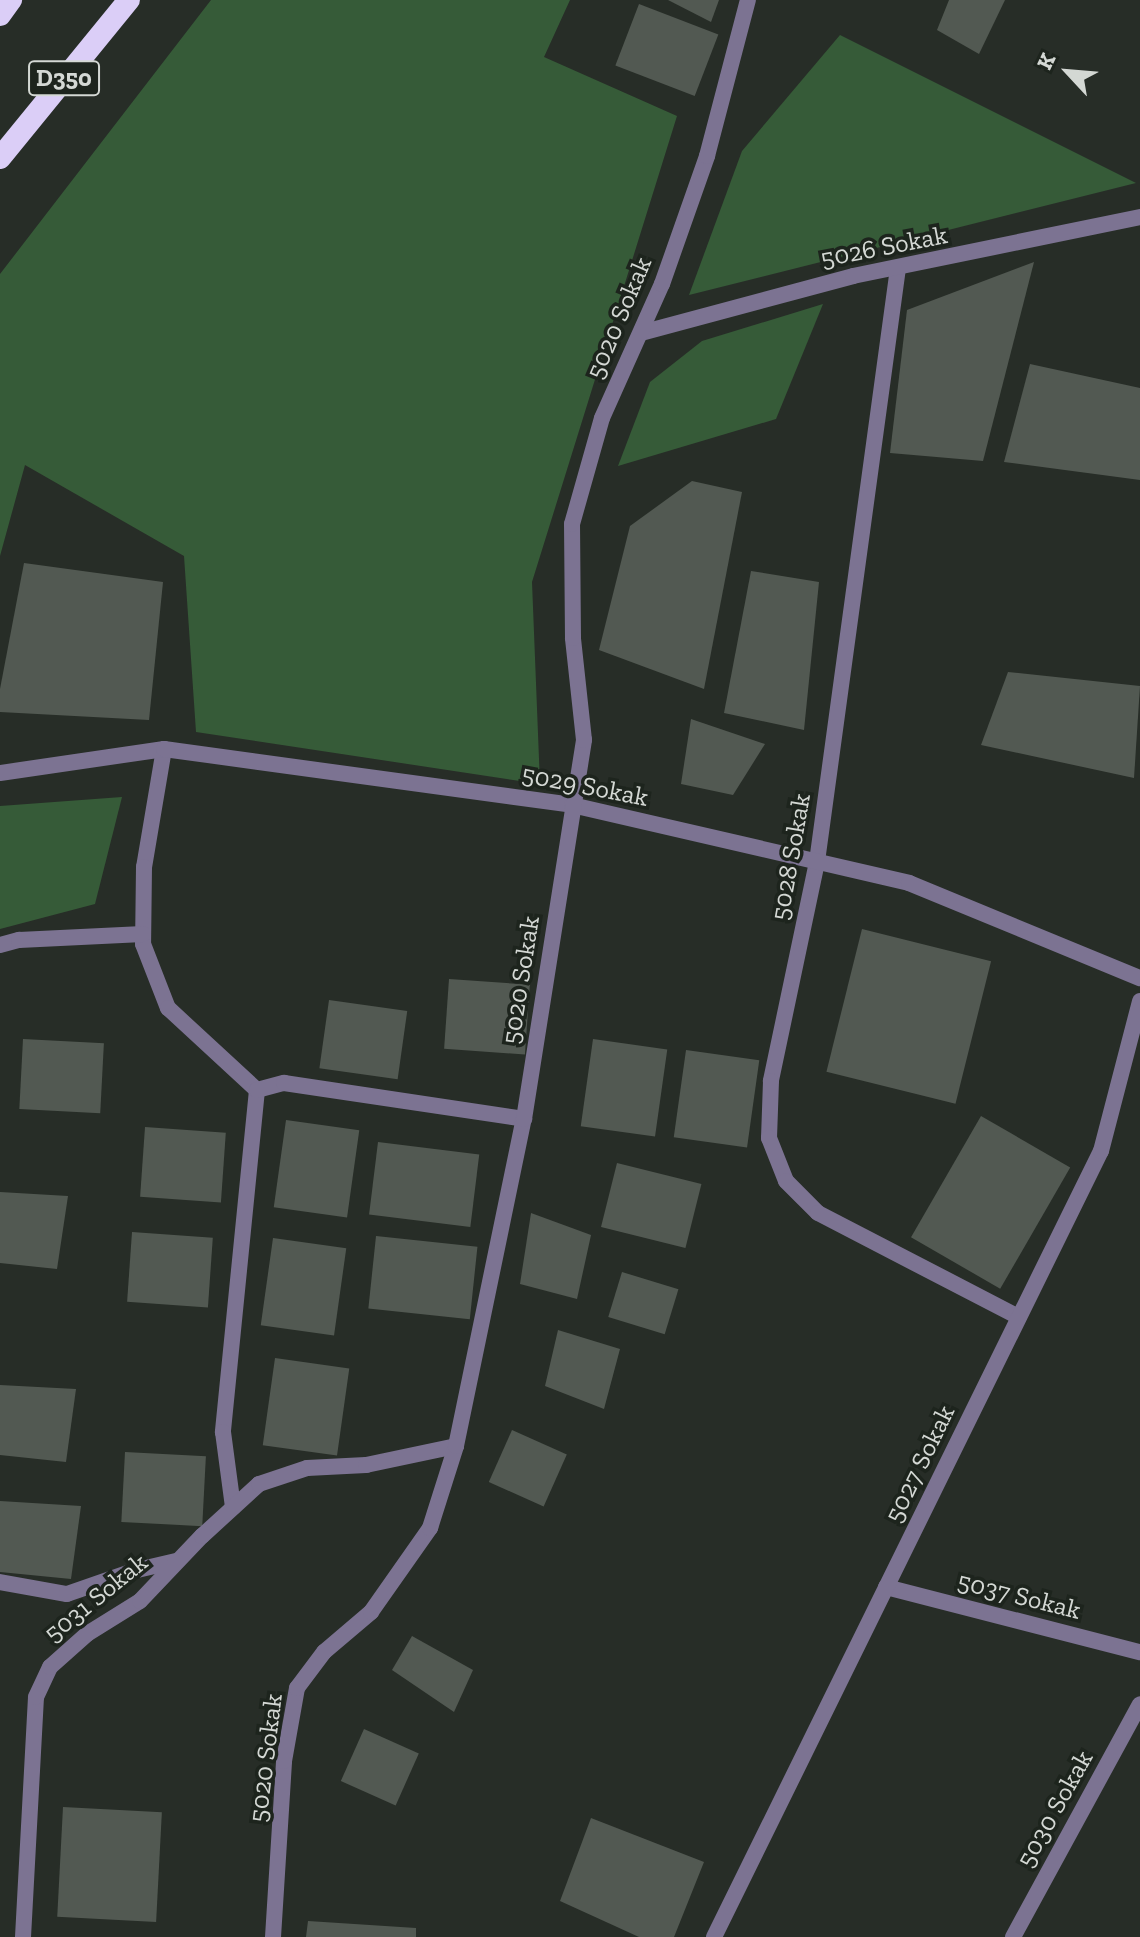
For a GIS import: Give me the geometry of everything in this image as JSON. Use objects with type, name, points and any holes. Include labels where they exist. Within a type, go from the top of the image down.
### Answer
[{"type":"highway","points":[[0,15],[11,0]]},
{"type":"highway","name":"D350","points":[[0,158],[129,0]]},
{"type":"street","name":"5020 Sokak","points":[[273,1937],[284,1761],[297,1688],[324,1652],[371,1612],[430,1528],[456,1446],[524,1119],[584,740],[573,638],[572,524],[602,418],[662,284],[707,156],[748,0]]},
{"type":"street","name":"5026 Sokak","points":[[641,333],[714,310],[1140,217]]},
{"type":"street","name":"5028 Sokak","points":[[898,268],[817,862],[771,1081],[769,1138],[786,1181],[818,1213],[1019,1317]]},
{"type":"street","name":"5029 Sokak","points":[[0,773],[164,749],[572,805],[909,883],[1140,978]]},
{"type":"street","points":[[164,749],[144,867],[143,944],[168,1008],[257,1090]]},
{"type":"street","points":[[0,945],[19,940],[143,934]]},
{"type":"street","name":"5027 Sokak","points":[[714,1937],[1101,1151],[1140,1001]]},
{"type":"street","points":[[257,1090],[284,1083],[524,1119]]},
{"type":"street","points":[[233,1507],[223,1432],[257,1090]]},
{"type":"street","name":"5031 Sokak","points":[[23,1937],[36,1697],[50,1667],[87,1634],[140,1601],[178,1560],[259,1484],[307,1468],[366,1465],[456,1446]]},
{"type":"street","points":[[0,1582],[67,1594],[133,1571],[178,1560]]},
{"type":"street","name":"5037 Sokak","points":[[886,1587],[1140,1652]]},
{"type":"street","name":"5030 Sokak","points":[[1013,1937],[1140,1704]]},
{"type":"green space","points":[[211,0],[570,0],[544,57],[677,116],[532,582],[540,784],[196,732],[184,556],[25,465],[0,556],[0,274]]},
{"type":"green space","points":[[840,35],[1136,183],[689,295],[742,151]]},
{"type":"green space","points":[[823,304],[776,419],[618,466],[650,382],[702,341]]},
{"type":"green space","points":[[122,797],[95,904],[0,929],[0,806]]},
{"type":"building","points":[[668,0],[719,0],[711,22]]},
{"type":"building","points":[[949,0],[1005,0],[979,54],[937,30]]},
{"type":"building","points":[[639,4],[718,34],[695,96],[615,66]]},
{"type":"building","points":[[1034,262],[983,461],[890,453],[907,310]]},
{"type":"building","points":[[1030,364],[1140,388],[1140,480],[1004,462]]},
{"type":"building","points":[[692,481],[742,492],[704,689],[599,650],[630,526]]},
{"type":"building","points":[[24,563],[163,582],[149,720],[0,712],[0,689]]},
{"type":"building","points":[[751,571],[819,582],[804,730],[724,713]]},
{"type":"building","points":[[1008,672],[1140,686],[1134,778],[981,745]]},
{"type":"building","points":[[691,719],[765,744],[733,795],[681,784]]},
{"type":"building","points":[[862,929],[991,961],[955,1104],[826,1072]]},
{"type":"building","points":[[449,979],[530,985],[525,1054],[444,1049]]},
{"type":"building","points":[[329,1000],[407,1011],[398,1079],[319,1068]]},
{"type":"building","points":[[23,1039],[104,1043],[100,1113],[19,1109]]},
{"type":"building","points":[[593,1039],[667,1049],[655,1137],[581,1126]]},
{"type":"building","points":[[686,1050],[759,1060],[747,1147],[674,1137]]},
{"type":"building","points":[[981,1116],[1070,1167],[1000,1289],[911,1237]]},
{"type":"building","points":[[286,1120],[359,1130],[347,1217],[274,1207]]},
{"type":"building","points":[[145,1127],[226,1133],[221,1202],[140,1197]]},
{"type":"building","points":[[378,1142],[479,1154],[470,1227],[369,1214]]},
{"type":"building","points":[[617,1163],[701,1184],[685,1248],[601,1227]]},
{"type":"building","points":[[0,1192],[68,1196],[57,1269],[0,1263]]},
{"type":"building","points":[[531,1213],[591,1235],[577,1299],[520,1284]]},
{"type":"building","points":[[132,1232],[213,1238],[208,1307],[127,1302]]},
{"type":"building","points":[[376,1236],[477,1247],[470,1319],[368,1309]]},
{"type":"building","points":[[273,1238],[346,1248],[334,1335],[261,1325]]},
{"type":"building","points":[[622,1272],[678,1289],[665,1334],[608,1317]]},
{"type":"building","points":[[558,1330],[620,1349],[604,1409],[545,1386]]},
{"type":"building","points":[[275,1358],[349,1368],[337,1456],[263,1445]]},
{"type":"building","points":[[0,1385],[76,1389],[66,1462],[0,1455]]},
{"type":"building","points":[[512,1430],[567,1454],[544,1506],[489,1482]]},
{"type":"building","points":[[125,1452],[206,1456],[202,1526],[121,1522]]},
{"type":"building","points":[[0,1501],[81,1506],[71,1579],[0,1572]]},
{"type":"building","points":[[412,1636],[473,1670],[454,1712],[392,1670]]},
{"type":"building","points":[[364,1729],[419,1753],[396,1805],[341,1781]]},
{"type":"building","points":[[63,1807],[162,1812],[156,1922],[57,1917]]},
{"type":"building","points":[[591,1818],[704,1862],[674,1937],[639,1937],[560,1901]]},
{"type":"building","points":[[308,1921],[416,1928],[416,1937],[306,1937]]}]
